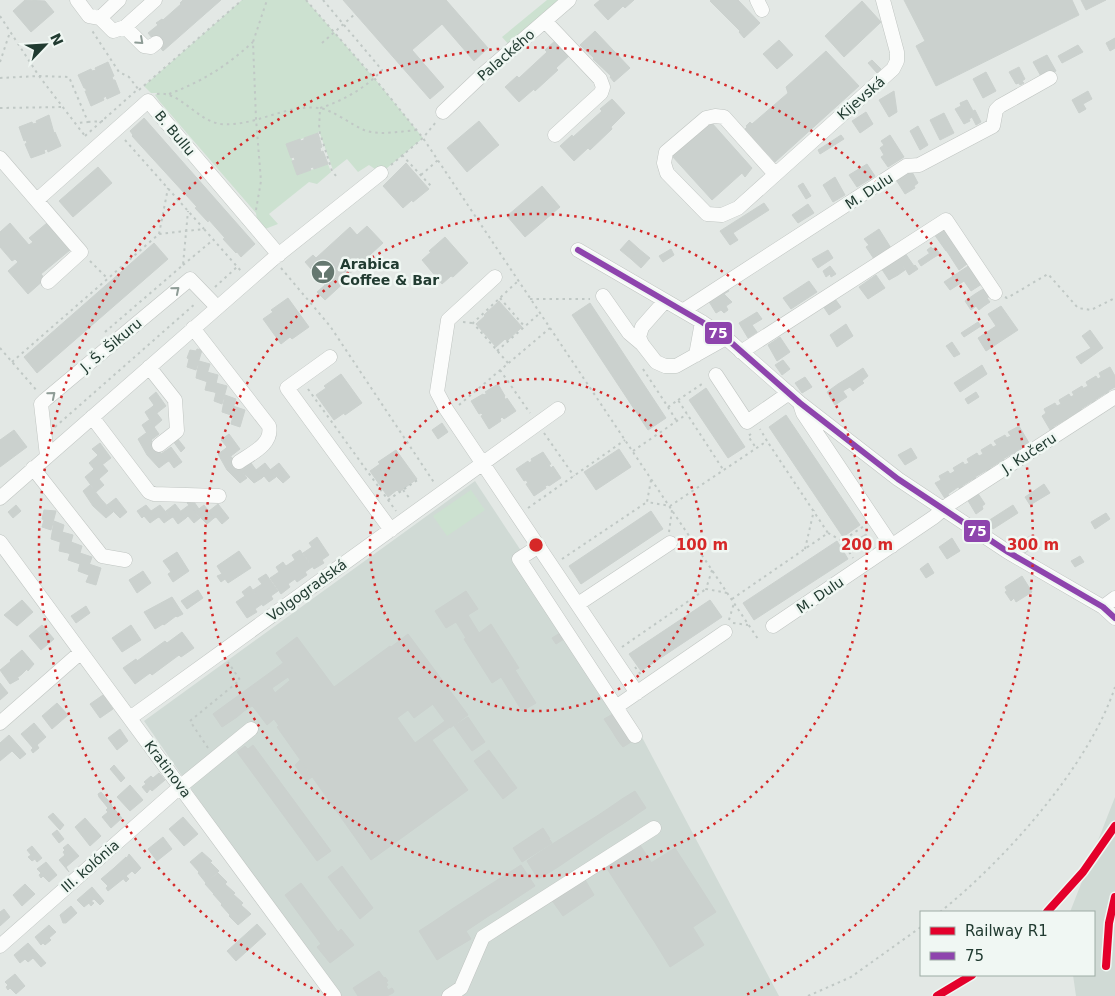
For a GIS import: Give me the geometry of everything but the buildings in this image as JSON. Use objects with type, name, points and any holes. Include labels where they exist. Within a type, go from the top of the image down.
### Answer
[{"type":"street","points":[[76,0],[113,31],[125,27],[155,0]]},
{"type":"street","points":[[95,17],[119,0]]},
{"type":"street","name":"Palackého","points":[[443,112],[481,76],[569,0]]},
{"type":"street","name":"Kijevská","points":[[775,174],[724,117],[715,116],[706,118],[666,152],[664,163],[667,173],[706,214],[722,215],[738,208],[893,69],[897,61],[897,52],[883,0]]},
{"type":"street","points":[[545,21],[600,79],[603,86],[601,93],[555,135]]},
{"type":"street","points":[[125,27],[144,46],[151,47],[156,43]]},
{"type":"street","name":"M. Dulu","points":[[684,310],[906,166],[919,165],[993,126],[996,110],[1000,106],[1050,78]]},
{"type":"street","name":"B. Bullu","points":[[37,200],[116,130],[146,99],[251,224],[276,257]]},
{"type":"street","points":[[0,158],[81,252],[48,282]]},
{"type":"street","points":[[0,498],[217,307],[276,257],[382,174]]},
{"type":"street","points":[[741,352],[946,220],[995,292]]},
{"type":"street","points":[[578,250],[684,310],[726,338],[800,403],[898,479],[1008,552],[1103,607],[1115,618]]},
{"type":"street","points":[[495,277],[448,320],[437,392],[446,409],[637,693]]},
{"type":"street","name":"J. Š. Šikuru","points":[[45,400],[190,278],[217,307]]},
{"type":"street","points":[[599,296],[656,362],[665,366],[676,366],[726,338]]},
{"type":"street","points":[[642,344],[640,337],[642,327],[665,300]]},
{"type":"street","points":[[696,355],[702,322]]},
{"type":"street","points":[[193,328],[269,426],[268,441],[239,462]]},
{"type":"street","points":[[330,357],[287,388],[391,530]]},
{"type":"street","points":[[149,367],[177,404],[177,431],[159,446]]},
{"type":"street","points":[[716,375],[747,422],[789,393]]},
{"type":"street","name":"J. Kučeru","points":[[944,510],[948,505],[1115,397]]},
{"type":"street","points":[[45,400],[41,404],[47,456]]},
{"type":"street","points":[[800,403],[803,413],[892,546]]},
{"type":"street","name":"Volgogradská","points":[[130,718],[558,409]]},
{"type":"street","points":[[92,417],[149,492],[154,494],[219,496]]},
{"type":"street","points":[[33,468],[102,556],[125,560]]},
{"type":"street","name":"M. Dulu","points":[[773,626],[944,510]]},
{"type":"street","points":[[578,604],[672,538]]},
{"type":"street","name":"Kratinova","points":[[0,542],[334,996]]},
{"type":"street","points":[[539,546],[519,559],[635,736]]},
{"type":"street","points":[[1103,607],[1115,598]]},
{"type":"street","points":[[616,707],[725,632]]},
{"type":"street","points":[[0,723],[81,652]]},
{"type":"street","name":"III. kolónia","points":[[0,946],[181,786],[251,729]]},
{"type":"street","points":[[449,996],[461,988],[483,937],[654,828]]},
{"type":"path","points":[[85,136],[242,0]]},
{"type":"path","points":[[251,224],[256,213],[261,181],[253,42],[267,0]]},
{"type":"path","points":[[170,94],[204,119],[214,122],[236,123],[288,110],[320,108],[343,99],[374,78],[382,70],[323,0]]},
{"type":"path","points":[[308,1],[418,130],[758,639]]},
{"type":"path","points":[[322,43],[355,14]]},
{"type":"path","points":[[0,16],[39,76],[94,148]]},
{"type":"path","points":[[95,17],[85,18],[118,72],[129,77],[146,99],[160,93],[170,94],[195,84],[222,68],[253,42]]},
{"type":"path","points":[[0,62],[10,32]]},
{"type":"path","points":[[0,78],[69,77],[88,122]]},
{"type":"path","points":[[0,108],[64,107]]},
{"type":"path","points":[[320,108],[364,130],[373,132],[418,130]]},
{"type":"path","points":[[320,108],[319,130],[332,171],[336,176]]},
{"type":"path","points":[[382,174],[423,138],[443,112]]},
{"type":"path","points":[[75,123],[103,121]]},
{"type":"path","points":[[116,130],[249,280]]},
{"type":"path","points":[[402,155],[431,186]]},
{"type":"path","points":[[420,175],[438,160]]},
{"type":"path","points":[[159,234],[168,188]]},
{"type":"path","points":[[183,265],[188,210]]},
{"type":"path","points":[[12,362],[159,234],[204,229]]},
{"type":"path","points":[[103,334],[214,240]]},
{"type":"path","points":[[80,250],[108,279]]},
{"type":"path","points":[[276,257],[330,326],[441,493]]},
{"type":"path","points":[[44,437],[237,267]]},
{"type":"path","points":[[995,292],[1007,298],[1048,274],[1078,308],[1091,310],[1115,298]]},
{"type":"path","points":[[508,363],[473,323],[518,281]]},
{"type":"path","points":[[530,298],[591,299],[599,296]]},
{"type":"path","points":[[500,298],[525,327]]},
{"type":"path","points":[[497,351],[540,313]]},
{"type":"path","points":[[459,404],[550,328]]},
{"type":"path","points":[[0,348],[45,400]]},
{"type":"path","points":[[643,369],[677,421]]},
{"type":"path","points":[[668,407],[716,375]]},
{"type":"path","points":[[300,378],[403,521]]},
{"type":"path","points":[[678,400],[724,471]]},
{"type":"path","points":[[633,451],[686,414]]},
{"type":"path","points":[[767,424],[759,429],[828,533],[842,541],[860,568]]},
{"type":"path","points":[[754,432],[748,436],[756,449]]},
{"type":"path","points":[[528,508],[625,440]]},
{"type":"path","points":[[562,558],[647,502],[670,506],[767,441]]},
{"type":"path","points":[[647,502],[651,478]]},
{"type":"path","points":[[388,500],[419,479]]},
{"type":"path","points":[[672,510],[672,538],[691,539]]},
{"type":"path","points":[[805,549],[814,510]]},
{"type":"path","points":[[842,541],[876,521]]},
{"type":"path","points":[[732,599],[828,533]]},
{"type":"path","points":[[622,647],[706,589],[712,570]]},
{"type":"path","points":[[706,589],[728,593]]},
{"type":"path","points":[[734,603],[728,622],[749,625]]},
{"type":"path","points":[[215,758],[190,721],[240,680],[221,652]]},
{"type":"path","points":[[941,911],[963,894],[1004,852],[1049,801],[1082,752],[1108,708],[1115,687]]},
{"type":"path","points":[[808,996],[851,977],[920,929]]},
{"type":"shaded area","points":[[475,481],[635,724],[779,996],[335,996],[144,721]]},
{"type":"shaded area","points":[[1115,797],[1115,996],[1076,996],[1073,976],[1095,976],[1095,911],[1070,911]]},
{"type":"green space","points":[[242,0],[306,0],[375,79],[423,138],[381,173],[369,165],[358,172],[347,159],[333,170],[319,131],[287,144],[297,175],[328,164],[331,172],[317,184],[309,182],[269,214],[278,224],[265,229],[258,226],[256,213],[160,102],[155,95],[158,93],[151,93],[144,86]]},
{"type":"green space","points":[[547,0],[561,0],[510,46],[502,37]]},
{"type":"green space","points":[[471,490],[485,510],[447,536],[433,516]]},
{"type":"railway","points":[[1106,966],[1109,923],[1115,897]]},
{"type":"rail line","name":"R1","points":[[1048,911],[1083,872],[1115,826]]},
{"type":"rail line","name":"R1","points":[[1106,966],[1109,923],[1115,897]]},
{"type":"rail line","name":"R1","points":[[937,996],[970,976]]},
{"type":"transit line","name":"75","points":[[578,250],[726,338],[800,403],[898,479],[1008,552],[1103,607],[1115,618]]},
{"type":"place","name":"Arabica Coffee & Bar","points":[[323,272]]}]
